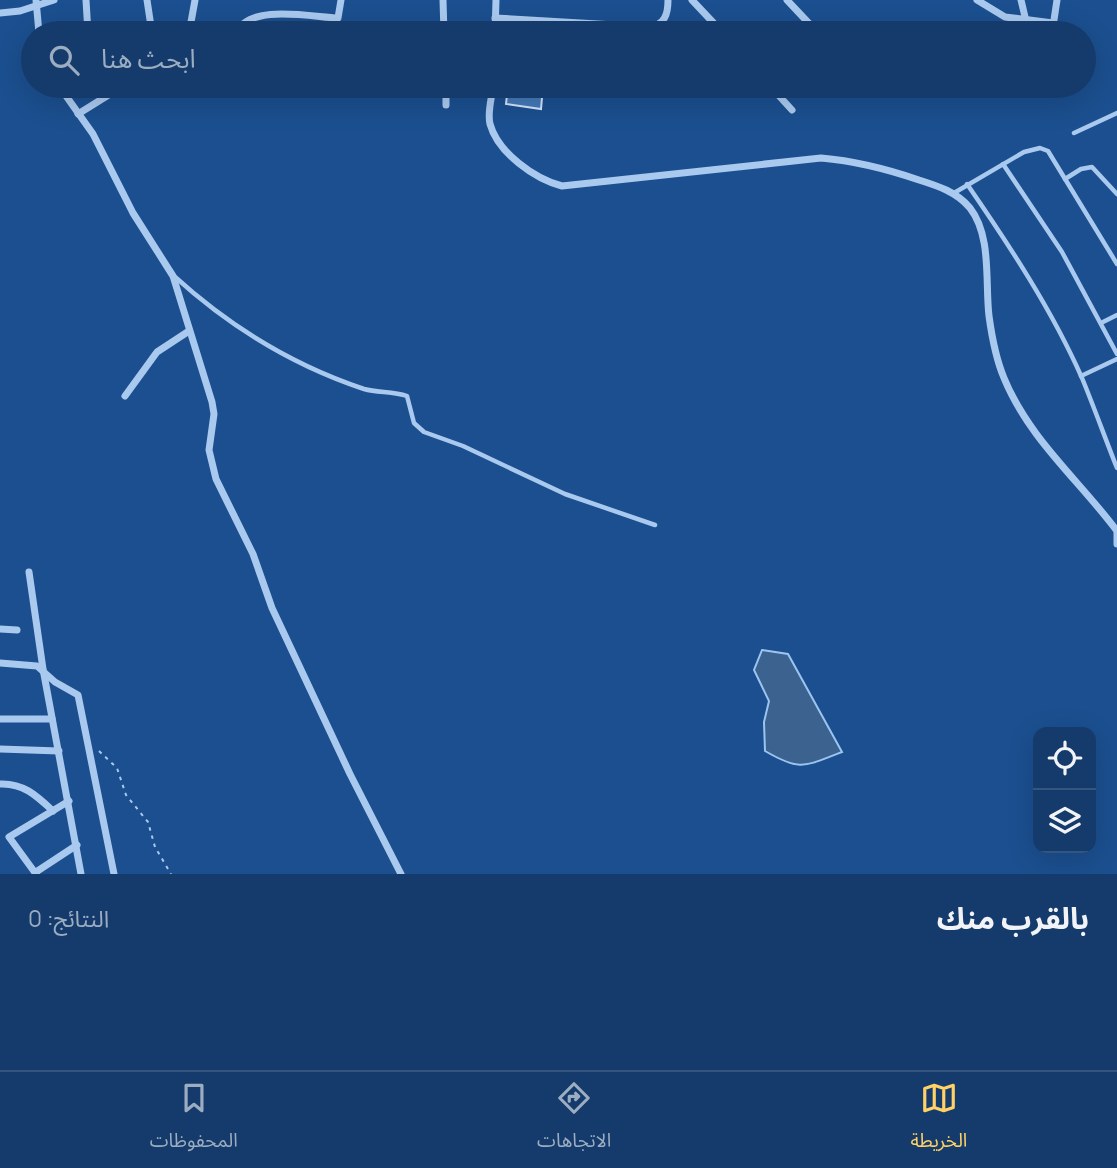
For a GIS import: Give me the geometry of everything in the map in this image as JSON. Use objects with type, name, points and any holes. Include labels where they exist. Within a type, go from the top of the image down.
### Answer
[{"type":"street","points":[[0,13],[54,0]]},
{"type":"street","points":[[86,0],[87,21]]},
{"type":"street","points":[[147,0],[150,21]]},
{"type":"street","points":[[191,21],[195,0]]},
{"type":"street","points":[[249,21],[261,13],[338,18],[341,0]]},
{"type":"street","points":[[443,0],[444,21]]},
{"type":"street","points":[[496,0],[495,18],[546,21]]},
{"type":"street","points":[[663,21],[666,18],[668,0]]},
{"type":"street","points":[[692,0],[712,21]]},
{"type":"street","points":[[787,0],[807,21]]},
{"type":"street","points":[[977,0],[997,14],[1026,21],[1021,0]]},
{"type":"street","points":[[1054,21],[1057,0]]},
{"type":"street","points":[[36,3],[38,21]]},
{"type":"street","points":[[67,98],[102,150],[133,213],[173,276],[212,402],[214,414],[209,450],[216,479],[253,554],[272,607],[344,762],[401,874]]},
{"type":"street","points":[[78,114],[98,98]]},
{"type":"street","points":[[446,98],[446,105]]},
{"type":"street","points":[[491,98],[489,116],[495,136],[532,173],[547,182],[562,186],[821,158],[855,161],[891,170],[953,194],[971,209],[978,222],[985,254],[992,335],[1013,398],[1042,445],[1078,483],[1117,532],[1117,544]]},
{"type":"street","points":[[781,98],[792,110]]},
{"type":"street","points":[[125,396],[157,352],[189,331]]},
{"type":"street","points":[[29,572],[43,669],[81,874]]},
{"type":"street","points":[[0,629],[17,631]]},
{"type":"street","points":[[0,663],[30,665],[43,669],[55,682],[78,694],[114,874]]},
{"type":"street","points":[[0,719],[52,719]]},
{"type":"street","points":[[0,749],[59,751]]},
{"type":"street","points":[[0,784],[14,783],[33,792],[52,811]]},
{"type":"street","points":[[69,801],[9,836],[36,873],[77,845]]},
{"type":"lane","points":[[1074,133],[1117,113]]},
{"type":"lane","points":[[953,194],[1031,148],[1048,151],[1114,252],[1117,264]]},
{"type":"lane","points":[[1003,164],[1062,252],[1117,356],[1081,376]]},
{"type":"lane","points":[[1065,178],[1092,167],[1117,194]]},
{"type":"lane","points":[[967,184],[1024,272],[1081,376],[1117,468]]},
{"type":"lane","points":[[173,276],[210,309],[238,329],[304,365],[368,390],[407,396],[414,423],[424,432],[463,446],[565,494],[655,525]]},
{"type":"lane","points":[[1101,323],[1117,315]]},
{"type":"path","points":[[87,741],[117,768],[126,795],[145,815],[155,847],[171,874]]},
{"type":"water","points":[[762,650],[788,654],[842,752],[803,765],[787,762],[765,751],[764,722],[769,701],[754,670]]},
{"type":"building","points":[[507,98],[542,98],[541,109],[506,104]]}]
